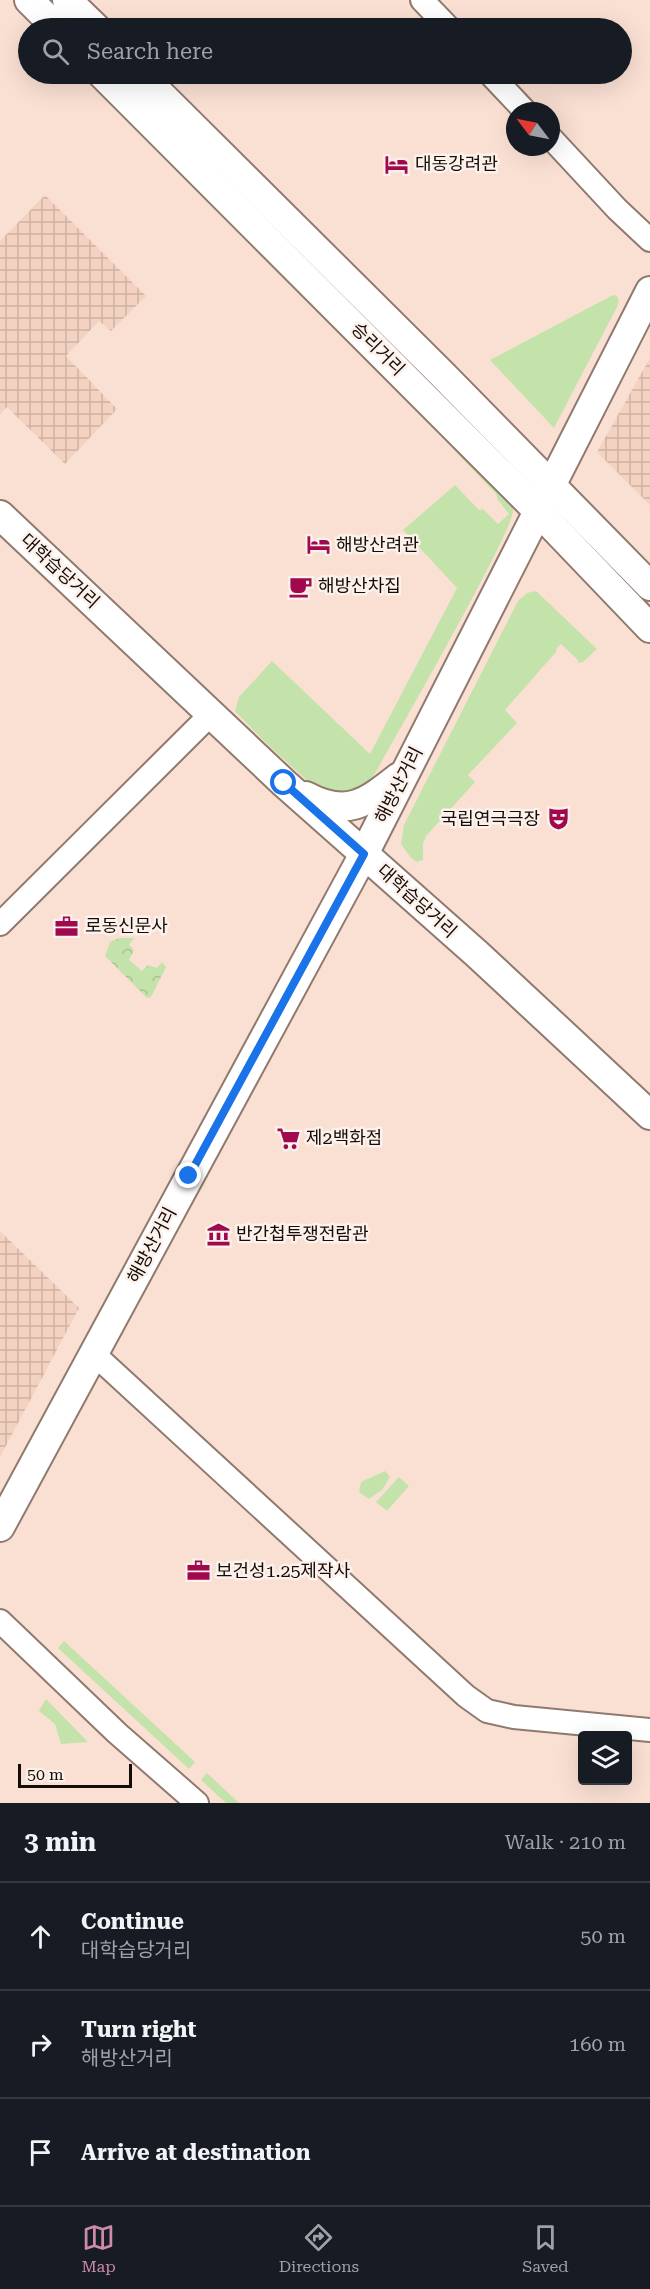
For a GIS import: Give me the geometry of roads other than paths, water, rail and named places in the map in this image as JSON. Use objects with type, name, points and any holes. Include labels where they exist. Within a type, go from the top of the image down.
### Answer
[{"type":"main road","points":[[29,0],[47,18]]},
{"type":"main road","points":[[67,0],[86,18]]},
{"type":"main road","name":"승리거리","points":[[112,84],[545,499],[650,586]]},
{"type":"main road","name":"승리거리","points":[[150,84],[442,374],[650,628]]},
{"type":"main road","name":"해방산거리","points":[[0,1527],[364,854],[650,291]]},
{"type":"main road","name":"대학습당거리","points":[[0,515],[284,783],[477,954],[650,1115]]},
{"type":"main road","points":[[284,783],[318,802],[342,808],[372,799],[405,772]]},
{"type":"street","points":[[422,0],[439,18]]},
{"type":"street","points":[[499,84],[516,102]]},
{"type":"street","points":[[560,148],[617,209],[650,240]]},
{"type":"street","points":[[0,924],[211,714]]},
{"type":"street","points":[[94,1354],[466,1696],[487,1711],[514,1717],[650,1730]]},
{"type":"street","points":[[0,1621],[117,1733],[197,1803]]},
{"type":"place","name":"대동강려관","points":[[397,164]]},
{"type":"place","name":"해방산려관","points":[[318,545]]},
{"type":"place","name":"해방산차집","points":[[300,586]]},
{"type":"place","name":"국립연극극장","points":[[558,819]]},
{"type":"place","name":"로동신문사","points":[[67,926]]},
{"type":"place","name":"제2백화점","points":[[288,1138]]},
{"type":"place","name":"반간첩투쟁전람관","points":[[218,1234]]},
{"type":"place","name":"보건성1.25제작사","points":[[198,1571]]}]
